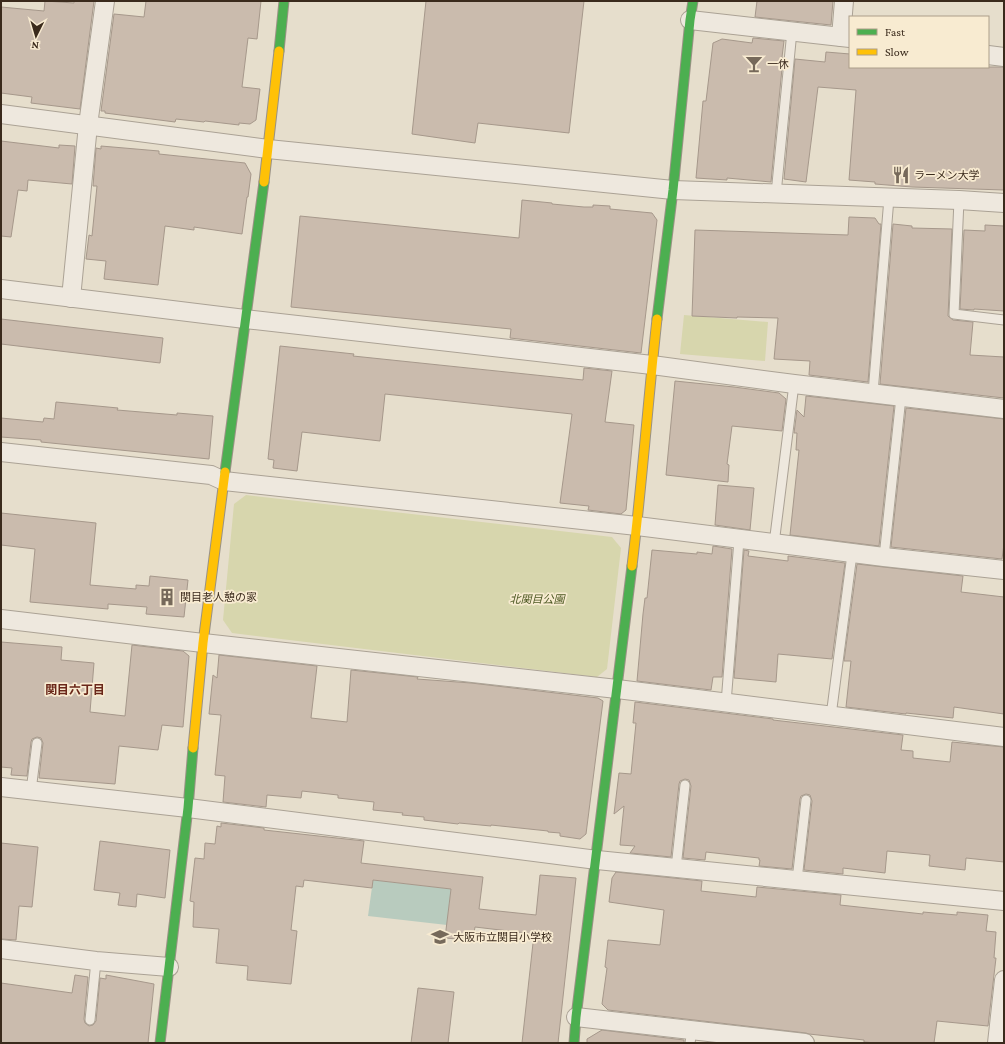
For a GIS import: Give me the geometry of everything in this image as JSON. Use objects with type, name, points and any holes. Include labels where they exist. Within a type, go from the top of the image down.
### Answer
[{"type":"street","points":[[71,298],[88,125],[105,1]]},
{"type":"street","points":[[160,1043],[188,808],[203,643],[268,149],[284,1]]},
{"type":"street","points":[[574,1043],[637,526],[652,365],[673,190],[693,1]]},
{"type":"street","points":[[690,20],[845,37],[844,1]]},
{"type":"street","points":[[989,55],[1004,57]]},
{"type":"street","points":[[1,114],[268,149],[673,190],[959,200],[1004,203]]},
{"type":"street","points":[[1,289],[245,319],[652,365],[794,384],[1004,408]]},
{"type":"street","points":[[1,452],[211,475],[224,481],[637,526],[852,554],[1004,570]]},
{"type":"street","points":[[1,619],[617,689],[1004,737]]},
{"type":"street","points":[[1,787],[188,808],[596,860],[1004,901]]},
{"type":"street","points":[[1,949],[96,961],[169,967]]},
{"type":"street","points":[[997,1043],[1004,980]]},
{"type":"street","points":[[576,1018],[691,1037],[805,1043]]},
{"type":"lane","points":[[776,194],[792,31]]},
{"type":"lane","points":[[873,393],[889,198]]},
{"type":"lane","points":[[959,200],[954,314],[1004,320]]},
{"type":"lane","points":[[774,544],[794,384]]},
{"type":"lane","points":[[884,557],[901,397]]},
{"type":"lane","points":[[726,703],[739,540]]},
{"type":"lane","points":[[831,716],[852,554]]},
{"type":"lane","points":[[31,791],[37,743]]},
{"type":"lane","points":[[676,868],[685,785]]},
{"type":"lane","points":[[797,880],[806,800]]},
{"type":"lane","points":[[90,1020],[96,961]]},
{"type":"green space","points":[[684,315],[768,322],[765,361],[680,354]]},
{"type":"green space","name":"北関目公園","points":[[246,495],[612,537],[621,548],[607,669],[597,677],[232,633],[223,620],[234,504]]},
{"type":"shaded area","points":[[373,880],[451,889],[447,925],[368,916]]},
{"type":"building","points":[[45,1],[74,3],[74,1],[94,1],[80,109],[31,103],[32,97],[1,93],[1,7],[44,11]]},
{"type":"building","points":[[146,1],[261,1],[257,39],[248,38],[242,87],[260,89],[256,120],[250,124],[239,123],[239,125],[176,119],[175,122],[105,113],[105,111],[101,111],[114,14],[144,17]]},
{"type":"building","points":[[426,1],[584,1],[569,133],[478,123],[475,143],[412,134]]},
{"type":"building","points":[[757,1],[833,1],[831,25],[755,17]]},
{"type":"building","points":[[753,38],[784,41],[771,182],[727,178],[727,180],[696,178],[703,101],[706,101],[713,43],[722,39],[752,43]]},
{"type":"building","points":[[826,52],[849,54],[849,68],[1004,67],[1004,190],[912,187],[849,180],[856,90],[818,87],[806,182],[784,179],[795,59],[825,62]]},
{"type":"building","points":[[1,141],[59,148],[59,145],[75,146],[72,184],[28,180],[27,191],[18,190],[11,237],[1,236]]},
{"type":"building","points":[[101,146],[159,151],[159,154],[245,163],[251,174],[242,234],[194,227],[194,230],[165,226],[158,285],[104,279],[106,261],[86,259],[89,235],[92,236],[97,186],[93,186],[96,148],[101,149]]},
{"type":"building","points":[[522,200],[584,207],[593,207],[593,205],[610,206],[610,209],[652,213],[657,220],[641,353],[510,338],[511,329],[291,307],[300,216],[519,238]]},
{"type":"building","points":[[849,217],[875,218],[879,224],[881,224],[868,382],[809,375],[810,361],[774,359],[778,318],[692,316],[695,230],[848,235]]},
{"type":"building","points":[[893,224],[912,226],[912,228],[952,229],[948,316],[953,320],[973,322],[970,355],[1004,357],[1004,398],[880,384]]},
{"type":"building","points":[[985,225],[1004,226],[1004,311],[960,309],[964,230],[985,231]]},
{"type":"building","points":[[1,319],[163,338],[160,363],[1,344]]},
{"type":"building","points":[[280,346],[354,354],[353,356],[583,380],[584,368],[612,371],[605,422],[634,425],[626,510],[621,514],[588,510],[589,506],[560,503],[572,414],[385,394],[380,441],[302,432],[297,471],[273,468],[274,460],[268,459]]},
{"type":"building","points":[[675,381],[779,393],[786,399],[782,431],[732,426],[727,464],[729,465],[728,482],[666,475]]},
{"type":"building","points":[[806,396],[894,406],[879,546],[790,535],[799,450],[796,450],[797,433],[794,433],[797,410],[804,417]]},
{"type":"building","points":[[56,402],[118,408],[117,410],[177,415],[177,413],[213,416],[209,459],[41,442],[41,440],[1,437],[1,418],[43,422],[44,418],[54,419]]},
{"type":"building","points":[[906,408],[1004,419],[1004,544],[1002,559],[891,547]]},
{"type":"building","points":[[718,485],[754,488],[750,530],[715,525]]},
{"type":"building","points":[[1,513],[96,523],[90,585],[136,589],[136,585],[149,586],[150,576],[188,580],[184,617],[146,614],[147,607],[108,604],[108,609],[30,602],[35,549],[1,545]]},
{"type":"building","points":[[713,546],[732,549],[722,677],[713,677],[711,690],[637,681],[643,614],[645,598],[647,598],[652,550],[712,554]]},
{"type":"building","points":[[744,550],[749,551],[748,556],[788,561],[788,556],[845,563],[832,659],[778,654],[776,682],[734,678]]},
{"type":"building","points":[[857,564],[963,576],[961,592],[1004,597],[1004,714],[954,707],[953,718],[846,707],[851,661],[844,661]]},
{"type":"building","points":[[1,642],[62,647],[61,660],[94,663],[90,712],[125,716],[132,645],[183,651],[189,656],[183,727],[162,725],[158,750],[119,746],[115,784],[39,778],[43,743],[41,738],[37,737],[32,739],[31,742],[27,776],[11,775],[12,768],[1,767]]},
{"type":"building","points":[[219,655],[317,666],[311,718],[347,722],[351,670],[418,677],[417,679],[471,683],[598,698],[603,701],[586,834],[580,839],[560,836],[560,833],[548,831],[424,820],[424,817],[373,810],[374,802],[338,798],[338,795],[302,791],[301,798],[267,795],[266,807],[223,802],[225,776],[215,775],[221,715],[209,714],[213,675],[217,678]]},
{"type":"building","points":[[635,702],[903,735],[901,750],[913,751],[913,758],[950,762],[952,742],[1004,747],[1004,862],[966,858],[965,870],[929,866],[930,855],[887,851],[885,873],[843,868],[843,874],[804,870],[812,801],[810,795],[806,794],[801,796],[800,799],[792,869],[759,866],[759,858],[706,852],[705,860],[683,858],[691,786],[689,780],[685,779],[680,781],[679,784],[671,857],[630,853],[635,846],[620,845],[624,806],[614,814],[619,773],[631,774],[636,723],[633,723]]},
{"type":"building","points":[[221,823],[264,828],[264,830],[364,841],[361,863],[483,877],[479,909],[536,915],[540,875],[576,878],[558,1043],[522,1043],[534,934],[475,927],[474,933],[470,932],[469,940],[445,938],[451,889],[373,880],[372,888],[304,880],[303,887],[296,886],[291,930],[297,931],[291,984],[247,980],[248,966],[216,963],[219,929],[193,927],[194,902],[190,901],[195,858],[204,859],[205,843],[215,844],[217,826],[221,827]]},
{"type":"building","points":[[100,841],[170,850],[165,898],[137,894],[136,907],[118,905],[120,893],[94,890]]},
{"type":"building","points":[[1,843],[38,847],[32,907],[19,906],[16,940],[1,939]]},
{"type":"building","points":[[616,872],[702,881],[701,891],[756,897],[757,887],[841,895],[840,905],[923,914],[923,912],[957,915],[957,912],[988,915],[986,931],[996,932],[994,958],[996,958],[988,1026],[937,1021],[934,1043],[876,1043],[864,1042],[864,1040],[608,1010],[602,1004],[607,968],[605,967],[608,940],[660,945],[664,910],[609,902],[612,878]]},
{"type":"building","points":[[75,975],[88,977],[84,1019],[85,1023],[89,1026],[93,1025],[96,1021],[100,978],[106,979],[106,975],[154,984],[148,1043],[1,1043],[1,983],[72,993]]},
{"type":"building","points":[[418,988],[454,992],[448,1043],[411,1043]]},
{"type":"building","points":[[602,1030],[684,1040],[684,1043],[587,1043],[587,1039]]},
{"type":"traffic: fast","points":[[279,51],[284,1]]},
{"type":"traffic: fast","points":[[657,319],[673,190],[693,1]]},
{"type":"traffic: fast","points":[[225,472],[264,182]]},
{"type":"traffic: fast","points":[[574,1043],[632,566]]},
{"type":"traffic: fast","points":[[160,1043],[188,808],[193,748]]},
{"type":"traffic: slow","points":[[264,182],[279,51]]},
{"type":"traffic: slow","points":[[632,566],[657,319]]},
{"type":"traffic: slow","points":[[193,748],[203,643],[225,472]]},
{"type":"place","name":"一休","points":[[754,64]]},
{"type":"place","name":"ラーメン大学","points":[[901,175]]},
{"type":"place","name":"関目老人憩の家","points":[[167,597]]},
{"type":"place","name":"大阪市立関目小学校","points":[[440,937]]},
{"type":"district","name":"関目六丁目","points":[[75,690]]}]
